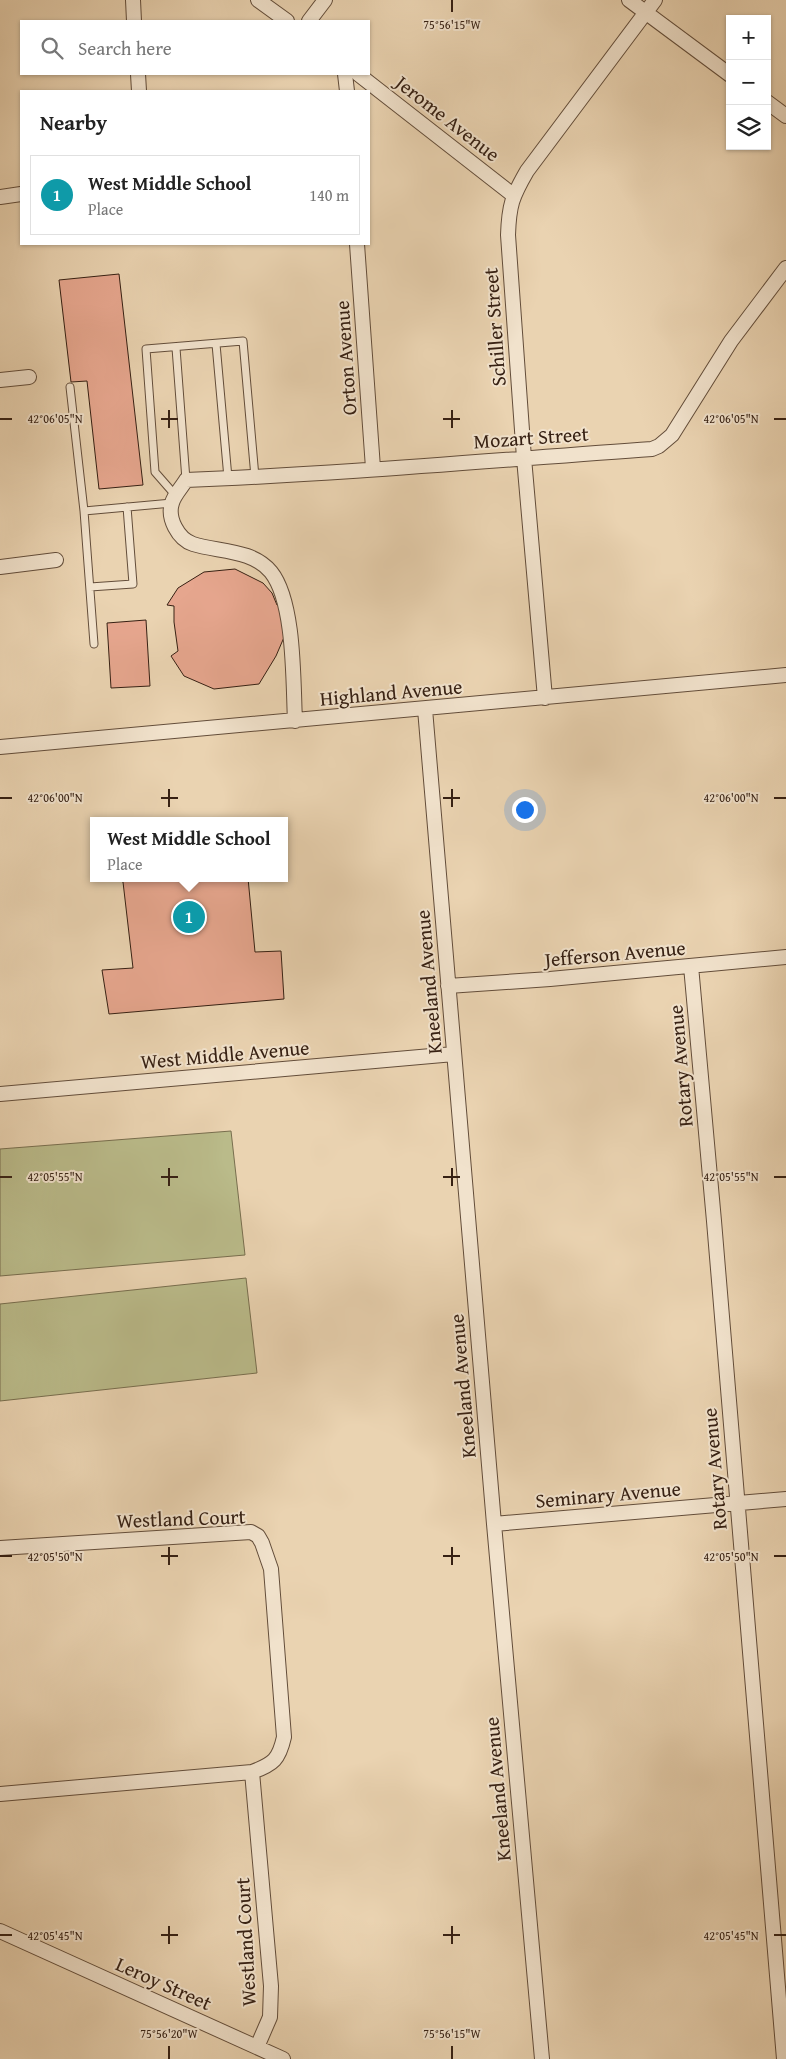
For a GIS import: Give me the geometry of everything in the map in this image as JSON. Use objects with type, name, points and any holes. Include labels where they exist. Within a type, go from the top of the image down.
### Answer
[{"type":"street","points":[[133,0],[134,20]]},
{"type":"street","points":[[258,0],[286,20]]},
{"type":"street","points":[[310,20],[325,0]]},
{"type":"street","points":[[629,0],[726,72]]},
{"type":"street","name":"Schiller Street","points":[[545,698],[524,458],[508,214],[513,195],[527,171],[655,0]]},
{"type":"street","points":[[138,75],[139,90]]},
{"type":"street","points":[[346,75],[347,90]]},
{"type":"street","name":"Jerome Avenue","points":[[359,75],[513,195]]},
{"type":"street","points":[[771,105],[786,116]]},
{"type":"street","points":[[0,197],[20,194]]},
{"type":"street","name":"Orton Avenue","points":[[358,245],[373,468]]},
{"type":"street","name":"Mozart Street","points":[[186,480],[256,478],[659,446],[672,435],[731,341],[786,268]]},
{"type":"street","points":[[0,380],[29,377]]},
{"type":"street","points":[[186,480],[174,500],[171,521],[179,533],[191,543],[242,555],[258,561],[270,572],[280,590],[289,614],[295,721]]},
{"type":"street","points":[[0,566],[56,560]]},
{"type":"street","name":"Highland Avenue","points":[[0,747],[786,675]]},
{"type":"street","name":"Kneeland Avenue","points":[[425,709],[494,1524],[542,2059]]},
{"type":"street","name":"Jefferson Avenue","points":[[448,986],[786,957]]},
{"type":"street","name":"Rotary Avenue","points":[[691,966],[784,2059]]},
{"type":"street","name":"West Middle Avenue","points":[[0,1094],[454,1054]]},
{"type":"street","name":"Seminary Avenue","points":[[494,1524],[786,1499]]},
{"type":"street","name":"Westland Court","points":[[0,1548],[251,1532],[258,1536],[271,1569],[284,1737],[280,1751],[271,1765],[252,1772],[0,1794]]},
{"type":"street","name":"Westland Court","points":[[252,1772],[271,1986],[270,2017],[257,2047]]},
{"type":"street","name":"Leroy Street","points":[[0,1931],[283,2059]]},
{"type":"lane","points":[[84,511],[174,500],[155,472],[146,349],[243,341],[256,478]]},
{"type":"lane","points":[[216,344],[228,479]]},
{"type":"lane","points":[[176,348],[186,480]]},
{"type":"lane","points":[[70,387],[84,511],[94,644]]},
{"type":"lane","points":[[90,587],[132,584],[127,507]]},
{"type":"green space","points":[[231,1131],[245,1255],[0,1276],[0,1149]]},
{"type":"green space","points":[[246,1278],[257,1373],[0,1401],[0,1304]]},
{"type":"building","points":[[119,274],[143,485],[99,489],[87,381],[71,382],[59,280]]},
{"type":"building","points":[[235,569],[263,583],[272,593],[277,605],[281,604],[285,635],[276,656],[259,684],[214,689],[184,676],[171,656],[178,651],[174,606],[167,605],[178,588],[204,572]]},
{"type":"building","points":[[146,620],[150,686],[111,688],[107,623]]},
{"type":"building","points":[[123,882],[248,882],[255,952],[281,951],[284,999],[109,1014],[102,970],[133,968]]},
{"type":"place","name":"West Middle School","points":[[189,917]]}]
